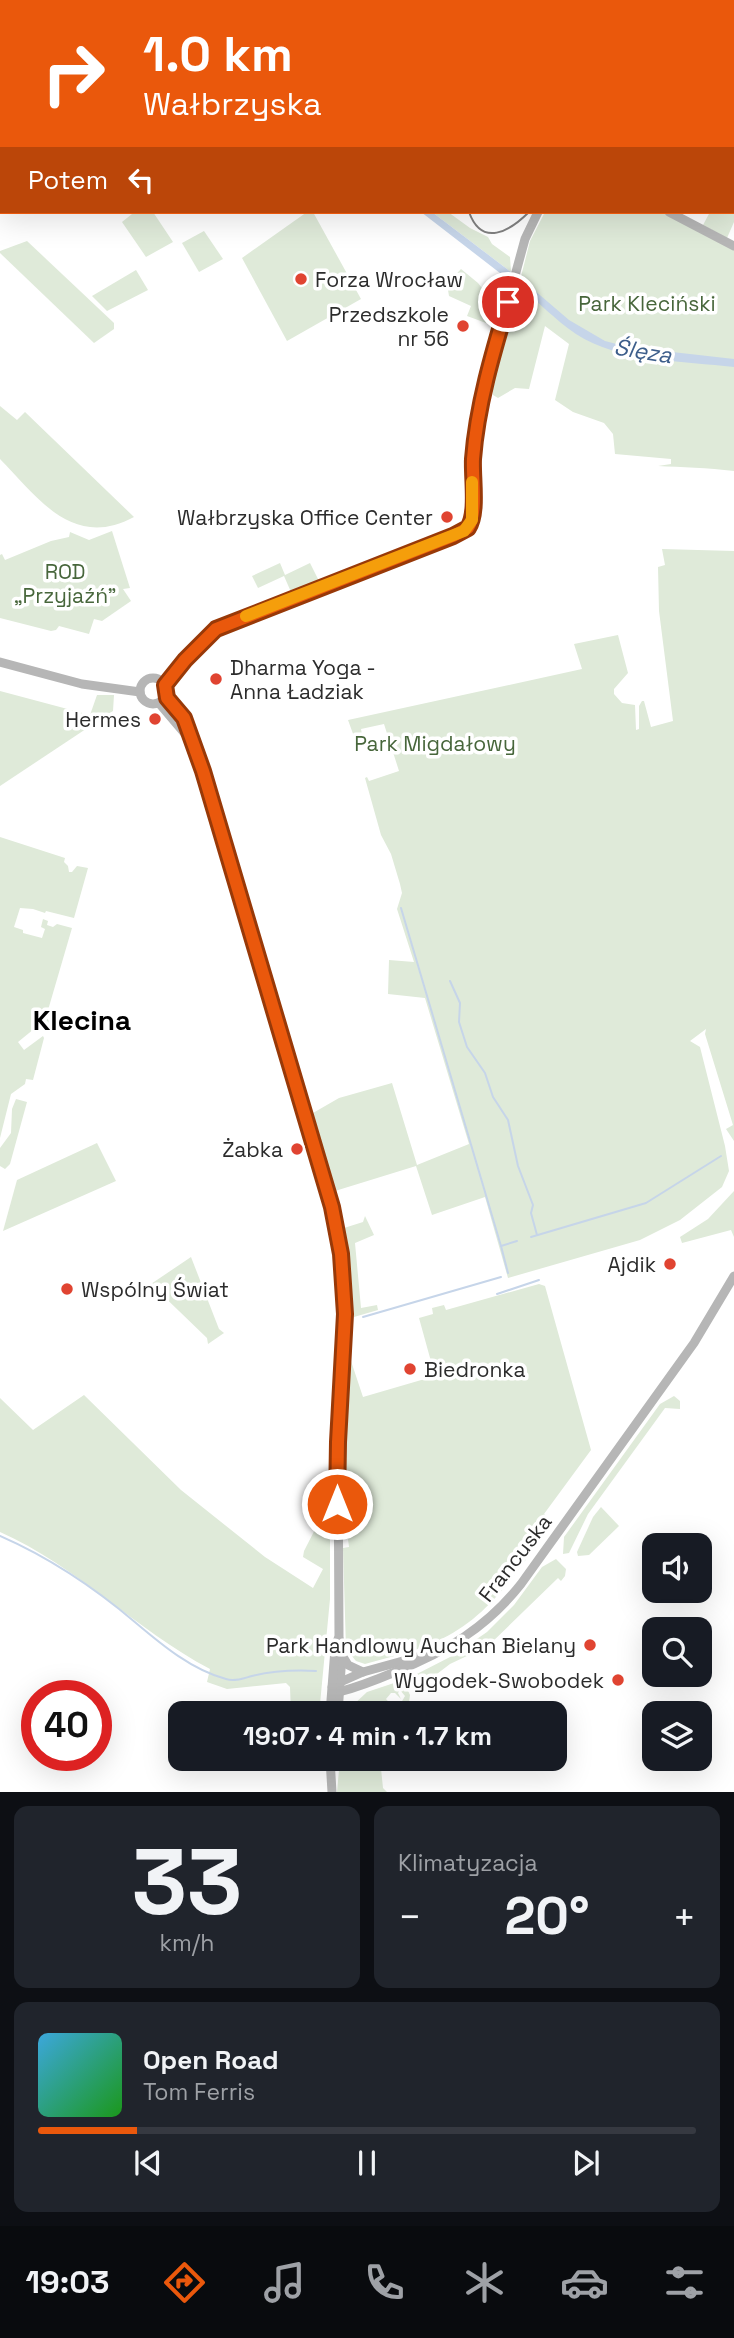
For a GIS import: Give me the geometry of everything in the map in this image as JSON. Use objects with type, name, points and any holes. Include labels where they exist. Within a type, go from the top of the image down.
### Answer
[{"type":"street","points":[[140,688],[147,703],[162,690],[185,660],[212,632],[226,624],[468,528],[473,515],[473,461],[494,350],[525,239],[537,214]]},
{"type":"street","points":[[673,214],[734,246]]},
{"type":"street","points":[[0,662],[103,687],[140,688],[151,677],[162,690],[191,740],[203,771],[325,1180],[337,1230],[345,1314],[338,1442],[339,1637],[342,1655],[333,1701]]},
{"type":"street","points":[[720,1303],[734,1276]]},
{"type":"street","points":[[720,1303],[734,1286]]},
{"type":"street","name":"Francuska","points":[[444,1650],[482,1625],[502,1606],[694,1343],[720,1303]]},
{"type":"street","points":[[338,1701],[335,1649],[339,1637]]},
{"type":"street","points":[[337,1686],[355,1688],[444,1650]]},
{"type":"street","points":[[337,1686],[363,1672],[444,1650]]},
{"type":"street","points":[[342,1655],[348,1665],[363,1672]]},
{"type":"street","points":[[332,1771],[332,1792]]},
{"type":"green space","points":[[132,214],[154,214],[173,242],[146,257],[122,222]]},
{"type":"green space","name":"Forza Wrocław","points":[[304,214],[314,214],[361,299],[287,341],[242,258]]},
{"type":"green space","points":[[435,214],[451,214],[488,237],[492,244],[510,257],[511,272]]},
{"type":"green space","name":"Park Kleciński","points":[[544,214],[666,214],[734,250],[734,471],[658,466],[671,464],[671,459],[615,454],[613,434],[604,423],[573,412],[555,400],[569,344],[545,326],[529,389],[515,388],[498,398],[493,395],[530,241]]},
{"type":"green space","points":[[709,214],[734,214],[734,222],[727,238],[703,225]]},
{"type":"green space","points":[[204,231],[223,259],[199,272],[182,243]]},
{"type":"green space","points":[[27,241],[114,323],[114,329],[94,343],[0,253]]},
{"type":"green space","points":[[461,269],[478,283],[492,301],[486,323],[467,316],[471,306],[449,296],[447,284]]},
{"type":"green space","points":[[136,270],[148,290],[107,311],[92,296]]},
{"type":"green space","name":"ROD „Przyjaźń”","points":[[0,406],[17,420],[25,412],[134,517],[112,526],[93,527],[58,515],[43,503],[0,459]]},
{"type":"green space","name":"ROD „Przyjaźń”","points":[[112,531],[130,588],[123,589],[131,601],[102,621],[94,619],[89,634],[59,626],[51,631],[0,618],[0,555],[2,554],[5,560],[51,541],[69,537],[70,532],[89,540]]},
{"type":"green space","name":"Park Migdałowy","points":[[662,549],[734,551],[734,1141],[726,1129],[733,1125],[705,1034],[706,1029],[690,1041],[700,1047],[729,1171],[722,1187],[680,1220],[640,1240],[508,1278],[485,1197],[432,1215],[416,1166],[335,1191],[313,1113],[339,1098],[392,1083],[417,1165],[469,1144],[425,998],[388,994],[389,960],[414,962],[397,909],[402,893],[400,884],[391,854],[381,835],[365,778],[369,781],[399,771],[384,724],[361,729],[363,740],[356,742],[348,720],[582,669],[574,644],[618,635],[628,673],[614,689],[614,694],[622,703],[635,705],[636,730],[639,729],[639,706],[642,701],[651,727],[673,721],[659,611],[658,567],[665,565]]},
{"type":"green space","points":[[280,563],[285,575],[310,563],[319,581],[291,592],[284,576],[258,588],[252,576]]},
{"type":"green space","points":[[0,691],[90,715],[97,695],[114,695],[113,711],[0,786]]},
{"type":"green space","points":[[0,837],[65,858],[69,872],[77,866],[88,868],[74,918],[20,908],[14,927],[23,930],[23,933],[42,938],[45,929],[41,927],[43,919],[48,921],[47,925],[53,927],[57,924],[72,928],[46,1017],[50,1022],[45,1020],[18,1042],[24,1050],[43,1036],[44,1038],[33,1080],[26,1079],[25,1084],[11,1094],[0,1138]]},
{"type":"green space","points":[[16,1099],[27,1102],[10,1164],[5,1169],[0,1166],[0,1148],[11,1133],[12,1109]]},
{"type":"green space","points":[[97,1143],[116,1181],[3,1231],[17,1180]]},
{"type":"green space","points":[[734,1191],[734,1237],[731,1230],[682,1243],[680,1237],[708,1219]]},
{"type":"green space","points":[[365,1216],[374,1235],[355,1243],[361,1308],[377,1305],[378,1310],[354,1317],[344,1228],[363,1222]]},
{"type":"green space","points":[[191,1257],[219,1329],[224,1333],[208,1344],[207,1338],[151,1284]]},
{"type":"green space","points":[[539,1284],[545,1286],[591,1450],[544,1514],[553,1522],[503,1590],[473,1619],[456,1631],[420,1648],[365,1664],[356,1661],[346,1649],[343,1548],[349,1547],[348,1539],[344,1539],[343,1458],[348,1363],[351,1361],[363,1397],[435,1376],[419,1318],[433,1314],[432,1308],[444,1305],[446,1310]]},
{"type":"green space","points":[[84,1395],[181,1490],[265,1557],[313,1588],[323,1569],[303,1557],[327,1506],[327,1489],[330,1494],[330,1599],[320,1701],[291,1701],[290,1687],[286,1683],[227,1689],[207,1682],[210,1669],[157,1636],[55,1562],[0,1532],[0,1398],[33,1430]]},
{"type":"green space","points":[[674,1396],[680,1401],[680,1409],[665,1408],[588,1514],[569,1553],[563,1554],[564,1537],[660,1404]]},
{"type":"green space","points":[[601,1507],[619,1526],[589,1555],[578,1556],[577,1552],[593,1517]]},
{"type":"green space","points":[[556,1559],[566,1569],[561,1581],[558,1578],[488,1646],[450,1664],[416,1690],[416,1694],[411,1677],[452,1656],[487,1632],[514,1605],[542,1567]]},
{"type":"green space","points":[[403,1680],[410,1695],[409,1701],[402,1701],[405,1696],[400,1690],[398,1693],[401,1699],[391,1693],[386,1699],[388,1701],[357,1701],[367,1692]]},
{"type":"green space","points":[[339,1771],[381,1771],[383,1788],[387,1792],[337,1792]]},
{"type":"water","points":[[424,214],[435,214],[511,272],[509,280]]},
{"type":"water","name":"Ślęza","points":[[520,278],[569,320],[605,341],[628,347],[734,359],[734,367],[652,359],[593,343],[568,329],[518,286]]},
{"type":"waterway","points":[[401,908],[501,1246]]},
{"type":"waterway","points":[[450,981],[460,1003],[459,1022],[467,1047],[485,1073],[493,1097],[508,1120],[518,1166],[533,1205],[531,1213],[537,1235]]},
{"type":"waterway","points":[[531,1237],[646,1203],[721,1156]]},
{"type":"waterway","points":[[508,1273],[501,1246],[517,1241]]},
{"type":"waterway","points":[[363,1317],[501,1277]]},
{"type":"waterway","points":[[497,1294],[539,1280]]},
{"type":"waterway","points":[[0,1536],[71,1575],[105,1598],[156,1640],[201,1670],[233,1680],[276,1672],[316,1671]]},
{"type":"tram line","points":[[470,214],[481,230],[489,233],[505,230],[527,214]]},
{"type":"slow traffic","points":[[246,616],[464,531],[472,520],[472,482]]},
{"type":"place","name":"Forza Wrocław","points":[[301,279]]},
{"type":"place","name":"Przedszkole nr 56","points":[[463,326]]},
{"type":"place","name":"Wałbrzyska Office Center","points":[[447,517]]},
{"type":"place","name":"Dharma Yoga - Anna Ładziak","points":[[216,679]]},
{"type":"place","name":"Hermes","points":[[155,719]]},
{"type":"place","name":"Żabka","points":[[297,1149]]},
{"type":"place","name":"Ajdik","points":[[670,1264]]},
{"type":"place","name":"Wspólny Świat","points":[[67,1289]]},
{"type":"place","name":"Biedronka","points":[[410,1369]]},
{"type":"place","name":"Park Handlowy Auchan Bielany","points":[[590,1645]]},
{"type":"place","name":"Wygodek-Swobodek","points":[[618,1680]]},
{"type":"district","name":"Klecina","points":[[82,1020]]},
{"type":"route","points":[[337,1504],[345,1326],[344,1287],[337,1230],[308,1123],[203,771],[184,718],[167,698],[165,685],[216,629],[468,528],[473,515],[473,461],[478,427],[508,302]]}]
